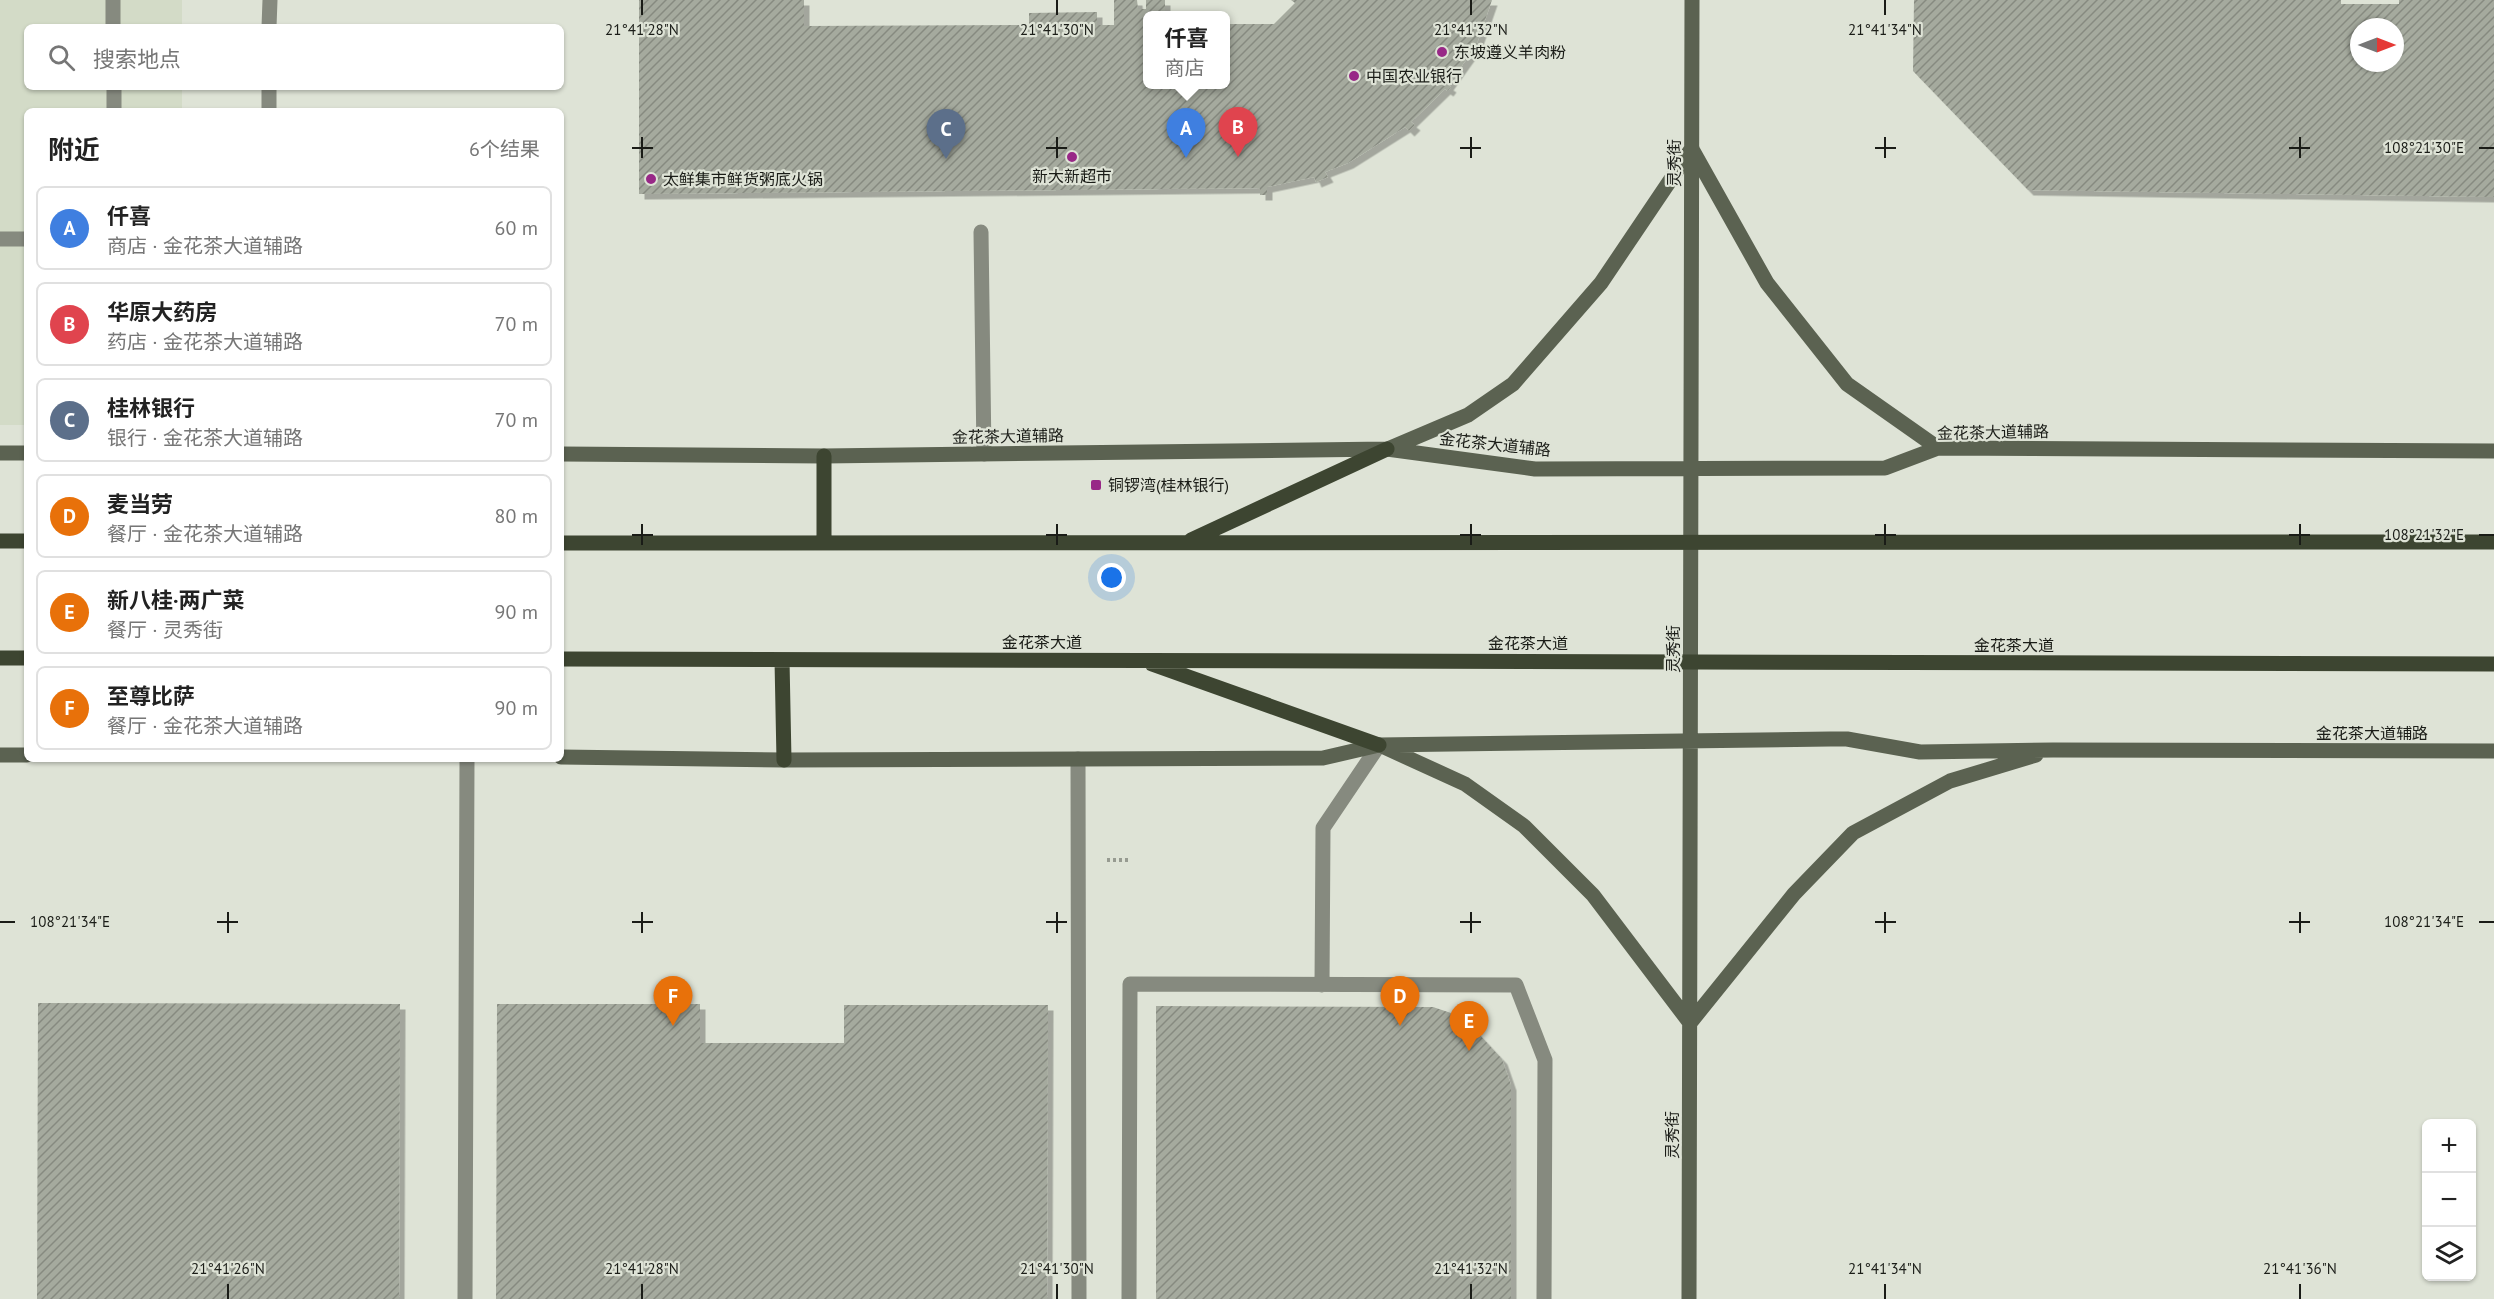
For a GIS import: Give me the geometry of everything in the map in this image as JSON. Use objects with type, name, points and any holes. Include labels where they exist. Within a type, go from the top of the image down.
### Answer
[{"type":"main road","points":[[1186,542],[1387,449]]},
{"type":"main road","points":[[824,456],[824,543]]},
{"type":"main road","points":[[0,541],[24,541]]},
{"type":"main road","points":[[564,543],[2494,542]]},
{"type":"main road","points":[[0,658],[24,658]]},
{"type":"main road","name":"金花茶大道","points":[[564,659],[2494,664]]},
{"type":"main road","points":[[782,660],[784,760]]},
{"type":"main road","points":[[1141,660],[1379,745]]},
{"type":"street","points":[[113,0],[113,24]]},
{"type":"street","points":[[269,24],[270,0]]},
{"type":"street","name":"灵秀街","points":[[1689,1299],[1692,0]]},
{"type":"street","points":[[114,90],[114,108]]},
{"type":"street","points":[[269,90],[269,108]]},
{"type":"street","points":[[1387,449],[1468,415],[1512,384],[1600,283],[1692,148],[1767,283],[1847,384],[1938,448]]},
{"type":"street","points":[[981,232],[984,454]]},
{"type":"street","points":[[0,239],[24,239]]},
{"type":"street","name":"金花茶大道辅路","points":[[564,454],[824,456],[1387,449],[1535,469],[1691,469],[1886,468],[1938,448],[2494,451]]},
{"type":"street","points":[[0,453],[24,453]]},
{"type":"street","name":"金花茶大道辅路","points":[[564,757],[784,760],[1323,758],[1379,745],[1847,739],[1920,752],[2053,750],[2494,752]]},
{"type":"street","points":[[1322,984],[1323,828],[1379,745],[1465,784],[1524,826],[1593,895],[1690,1023],[1794,894],[1853,832],[1950,781],[2053,750]]},
{"type":"street","points":[[0,754],[24,754]]},
{"type":"street","points":[[1078,759],[1079,1299]]},
{"type":"street","points":[[465,1299],[467,762]]},
{"type":"street","points":[[1129,1299],[1130,984],[1516,985],[1545,1060],[1544,1299]]},
{"type":"shaded area","points":[[0,0],[182,0],[182,24],[24,24],[24,90],[182,90],[182,108],[24,108],[24,425],[0,425]]},
{"type":"building","points":[[639,0],[804,0],[804,26],[1029,25],[1029,13],[1097,12],[1097,25],[1114,25],[1114,0],[1137,0],[1138,9],[1146,9],[1146,0],[1165,0],[1165,11],[1143,11],[1143,89],[1230,89],[1230,24],[1274,24],[1295,3],[1291,0],[1492,0],[1476,46],[1448,85],[1451,87],[1448,91],[1445,89],[1411,122],[1415,125],[1409,131],[1405,127],[1348,163],[1325,172],[1328,177],[1316,182],[1314,177],[1267,187],[1267,195],[1260,195],[1260,188],[639,194]]},
{"type":"building","points":[[1914,0],[2341,0],[2341,4],[2399,4],[2399,0],[2494,0],[2494,197],[2028,190],[1913,71]]},
{"type":"building","points":[[38,1003],[400,1004],[399,1299],[37,1299]]},
{"type":"building","points":[[497,1004],[700,1004],[700,1043],[844,1043],[844,1005],[1048,1005],[1047,1299],[496,1299]]},
{"type":"building","points":[[1156,1006],[1433,1007],[1463,1017],[1502,1059],[1511,1085],[1511,1299],[1156,1299]]},
{"type":"place","name":"东坡遵义羊肉粉","points":[[1442,52]]},
{"type":"place","name":"中国农业银行","points":[[1354,76]]},
{"type":"place","name":"新大新超市","points":[[1072,157]]},
{"type":"place","name":"华原大药房","points":[[1238,157]]},
{"type":"place","name":"仟喜","points":[[1186,158]]},
{"type":"place","name":"桂林银行","points":[[946,159]]},
{"type":"place","name":"太鲜集市鲜货粥底火锅","points":[[651,179]]},
{"type":"place","name":"铜锣湾(桂林银行)","points":[[1096,485]]},
{"type":"place","name":"至尊比萨","points":[[673,1026]]},
{"type":"place","name":"麦当劳","points":[[1400,1026]]},
{"type":"place","name":"新八桂·两广菜","points":[[1469,1051]]}]
